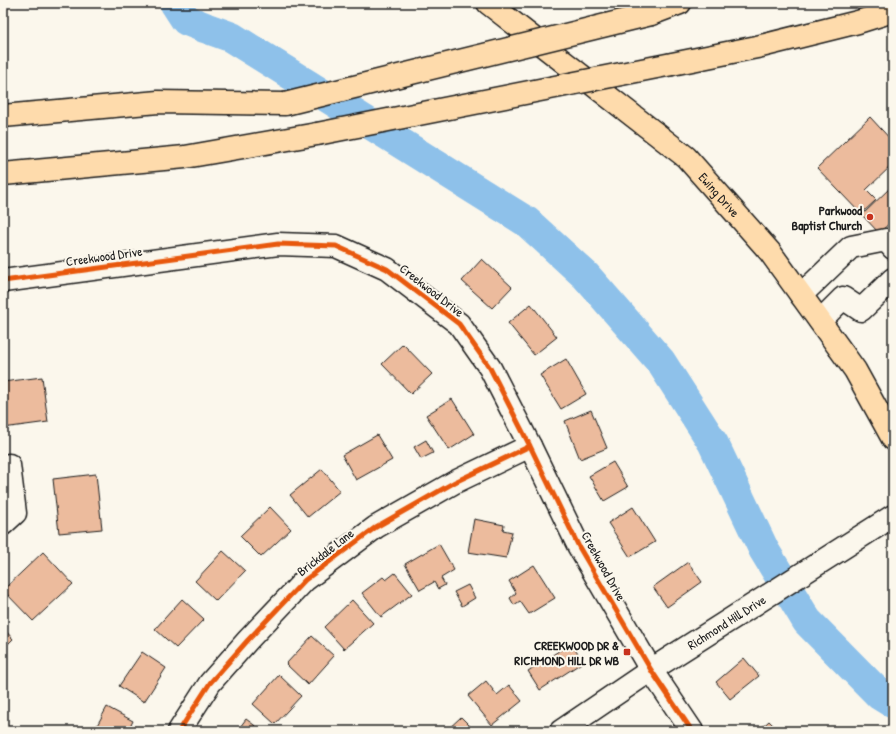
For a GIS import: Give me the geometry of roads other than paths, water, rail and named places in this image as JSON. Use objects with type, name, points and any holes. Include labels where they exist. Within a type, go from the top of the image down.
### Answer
[{"type":"main road","name":"Ewing Drive","points":[[488,3],[686,157],[770,252],[855,370],[893,439]]},
{"type":"main road","points":[[3,116],[158,102],[285,104],[651,14],[680,3]]},
{"type":"main road","points":[[3,174],[185,157],[317,134],[757,47],[858,22],[893,11]]},
{"type":"street","points":[[801,295],[851,247],[886,240],[893,248]]},
{"type":"street","name":"Creekwood Drive","points":[[3,282],[278,244],[336,246],[387,269],[459,324],[490,368],[579,547],[651,670],[692,731]]},
{"type":"street","points":[[822,274],[843,298],[861,310],[893,279]]},
{"type":"street","points":[[820,321],[843,298]]},
{"type":"street","name":"Brickdale Lane","points":[[179,731],[210,683],[248,640],[305,580],[376,527],[455,482],[530,446]]},
{"type":"street","points":[[3,466],[9,465],[15,513],[3,524]]},
{"type":"street","name":"Richmond Hill Drive","points":[[561,731],[651,670],[893,516]]},
{"type":"waterway","points":[[175,3],[186,20],[231,37],[527,222],[586,276],[661,362],[713,443],[764,550],[807,621],[880,695],[893,703]]},
{"type":"place","name":"Parkwood Baptist Church","points":[[870,217]]},
{"type":"place","name":"CREEKWOOD DR & RICHMOND HILL DR WB","points":[[627,652]]}]
